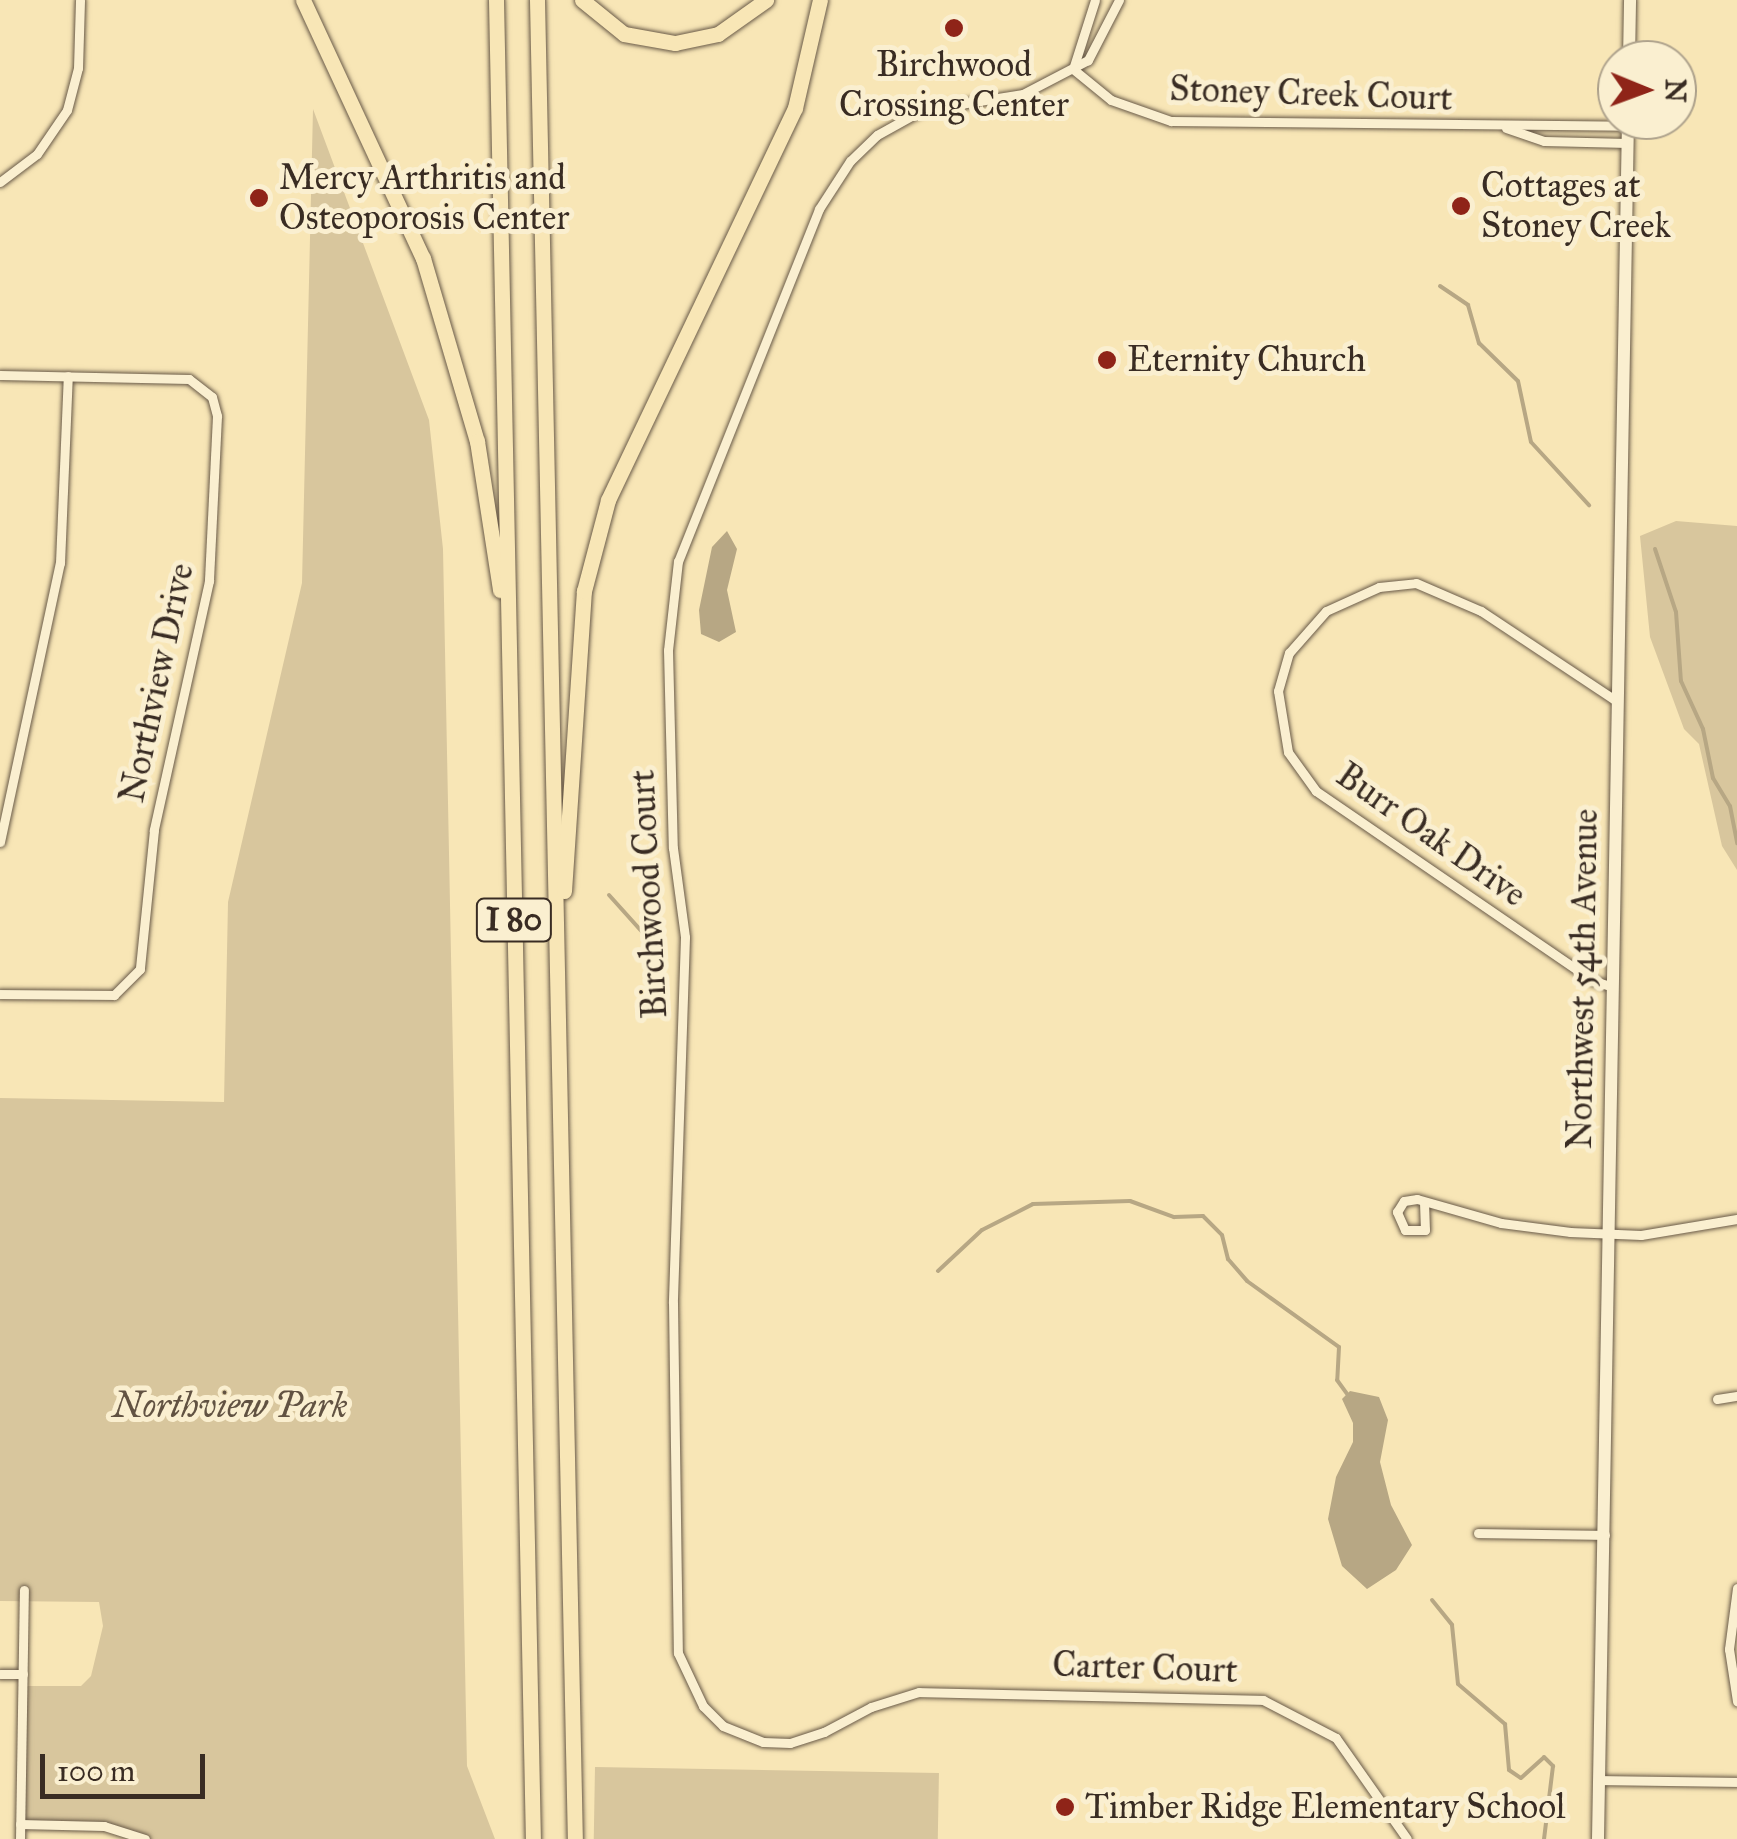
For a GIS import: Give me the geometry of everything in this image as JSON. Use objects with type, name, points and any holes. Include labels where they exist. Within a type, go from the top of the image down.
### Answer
[{"type":"highway","points":[[304,0],[423,258],[457,364],[477,441],[509,648]]},
{"type":"highway","name":"I 80","points":[[496,0],[533,1839]]},
{"type":"highway","name":"I 80","points":[[537,0],[575,1839]]},
{"type":"highway","points":[[582,0],[624,34],[674,43],[740,23],[766,0]]},
{"type":"highway","points":[[558,995],[589,573],[608,500],[795,108],[820,0]]},
{"type":"street","points":[[0,182],[37,154],[67,110],[78,68],[80,0]]},
{"type":"street","points":[[1072,69],[1096,0]]},
{"type":"street","name":"Birchwood Court","points":[[938,1690],[870,1706],[790,1743],[763,1742],[723,1726],[703,1706],[678,1653],[673,1302],[685,937],[673,848],[669,621],[688,531],[836,178],[901,120],[943,104],[1023,94],[1072,69],[1097,50],[1119,0]]},
{"type":"street","points":[[1629,40],[1630,0]]},
{"type":"street","name":"Stoney Creek Court","points":[[1072,69],[1111,100],[1171,121],[1504,127],[1597,124]]},
{"type":"street","name":"Stoney Creek Court","points":[[1504,127],[1544,141],[1628,144]]},
{"type":"street","name":"Northwest 54th Avenue","points":[[1598,1839],[1628,140]]},
{"type":"street","points":[[0,375],[68,376],[58,577],[0,842]]},
{"type":"street","name":"Northview Drive","points":[[0,994],[114,995],[130,986],[142,960],[154,830],[209,581],[217,416],[212,397],[189,379],[68,376]]},
{"type":"street","name":"Burr Oak Drive","points":[[1613,986],[1592,980],[1316,791],[1288,752],[1278,690],[1288,653],[1326,610],[1380,587],[1416,584],[1480,611],[1618,702]]},
{"type":"street","points":[[1424,1202],[1530,1229],[1610,1234],[1737,1218]]},
{"type":"street","points":[[1717,1399],[1737,1396]]},
{"type":"street","points":[[1478,1533],[1604,1535]]},
{"type":"street","points":[[1737,1588],[1728,1649],[1737,1700]]},
{"type":"street","points":[[20,1839],[24,1590]]},
{"type":"street","points":[[0,1674],[22,1674]]},
{"type":"street","name":"Carter Court","points":[[938,1690],[1263,1700],[1336,1738],[1408,1839]]},
{"type":"street","points":[[1599,1780],[1737,1782]]},
{"type":"street","points":[[20,1824],[104,1826],[145,1839]]},
{"type":"green space","name":"Northview Park","points":[[313,109],[429,420],[443,549],[467,1766],[495,1839],[145,1839],[121,1829],[20,1824],[23,1686],[81,1686],[91,1676],[103,1626],[99,1602],[0,1601],[0,1098],[224,1102],[228,902],[302,583]]},
{"type":"green space","points":[[1676,521],[1737,526],[1737,870],[1722,846],[1699,744],[1684,729],[1650,637],[1640,536]]},
{"type":"green space","points":[[595,1767],[939,1773],[938,1839],[594,1839]]},
{"type":"shaded area","points":[[727,531],[737,549],[727,590],[736,632],[719,642],[701,634],[699,610],[712,547]]},
{"type":"shaded area","points":[[1350,1391],[1379,1397],[1388,1420],[1380,1462],[1391,1505],[1412,1545],[1396,1570],[1367,1589],[1342,1566],[1328,1519],[1336,1477],[1353,1442],[1353,1423],[1342,1399]]},
{"type":"waterway","points":[[1440,286],[1468,305],[1479,343],[1518,381],[1531,442],[1589,505]]},
{"type":"waterway","points":[[1655,549],[1676,612],[1681,681],[1703,729],[1713,778],[1730,806],[1737,843]]},
{"type":"waterway","points":[[609,895],[654,945]]},
{"type":"waterway","points":[[938,1271],[982,1230],[1033,1204],[1130,1201],[1174,1217],[1203,1216],[1222,1235],[1228,1259],[1247,1281],[1339,1347],[1337,1380],[1348,1395]]},
{"type":"waterway","points":[[1432,1600],[1452,1625],[1458,1684],[1505,1724],[1509,1770],[1521,1778],[1544,1757],[1553,1766],[1544,1839]]},
{"type":"place","name":"Birchwood Crossing Center","points":[[954,28]]},
{"type":"place","name":"Mercy Arthritis and Osteoporosis Center","points":[[259,198]]},
{"type":"place","name":"Cottages at Stoney Creek","points":[[1461,206]]},
{"type":"place","name":"Eternity Church","points":[[1107,360]]},
{"type":"place","name":"Timber Ridge Elementary School","points":[[1065,1807]]}]
